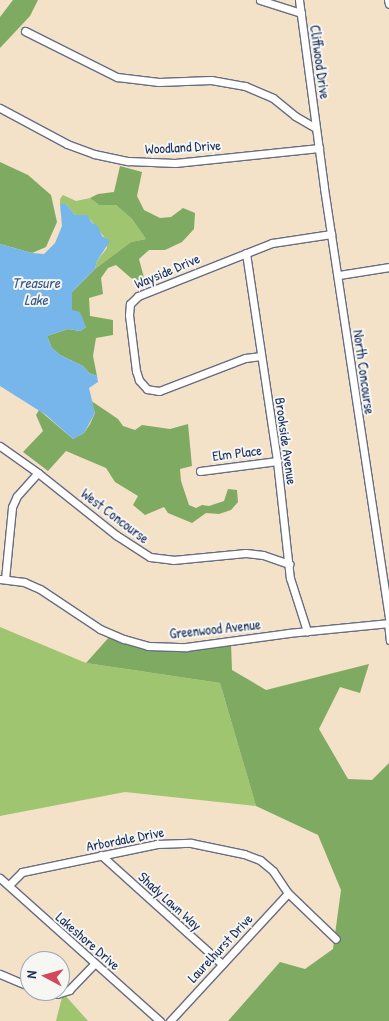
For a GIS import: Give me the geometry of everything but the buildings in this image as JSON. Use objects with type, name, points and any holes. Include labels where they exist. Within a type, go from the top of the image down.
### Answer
[{"type":"street","points":[[260,0],[301,12]]},
{"type":"street","name":"Cliffwood Drive","points":[[299,0],[316,128]]},
{"type":"street","points":[[388,0],[389,4]]},
{"type":"street","points":[[25,31],[117,77],[151,82],[211,80],[245,86],[273,98],[295,116],[316,128]]},
{"type":"street","name":"Woodland Drive","points":[[0,108],[67,144],[94,154],[128,161],[175,163],[319,148]]},
{"type":"street","name":"North Concourse","points":[[316,128],[388,621]]},
{"type":"street","name":"Wayside Drive","points":[[261,356],[245,358],[164,389],[152,391],[143,386],[140,380],[133,346],[129,309],[134,299],[246,253],[279,241],[331,234]]},
{"type":"street","name":"Brookside Avenue","points":[[246,253],[277,461],[290,578],[307,631]]},
{"type":"street","points":[[338,274],[389,268]]},
{"type":"street","name":"West Concourse","points":[[0,446],[38,473],[116,535],[150,557],[173,560],[246,553],[263,555],[289,564]]},
{"type":"street","name":"Elm Place","points":[[200,471],[277,461]]},
{"type":"street","points":[[3,579],[12,507],[17,496],[38,473]]},
{"type":"street","name":"Greenwood Avenue","points":[[3,579],[40,588],[100,629],[148,646],[186,647],[388,621]]},
{"type":"street","name":"Arbordale Drive","points":[[9,885],[22,872],[173,842],[190,843],[252,856],[266,864],[276,874],[288,893],[336,939]]},
{"type":"street","name":"Shady Lawn Way","points":[[101,855],[222,964]]},
{"type":"street","name":"Lakeshore Drive","points":[[0,878],[160,1021]]},
{"type":"street","name":"Laurelhurst Drive","points":[[170,1021],[288,893]]},
{"type":"street","points":[[70,989],[94,964]]},
{"type":"street","points":[[0,974],[20,983]]},
{"type":"lane","points":[[388,621],[389,642]]},
{"type":"green space","points":[[13,0],[38,0],[30,16],[0,48],[0,17]]},
{"type":"green space","points":[[0,162],[28,175],[51,195],[57,222],[46,247],[32,253],[0,244]]},
{"type":"green space","points":[[120,166],[142,172],[137,196],[144,210],[160,218],[171,217],[183,208],[195,213],[194,229],[182,242],[165,250],[149,250],[139,259],[146,285],[131,278],[116,265],[108,268],[101,278],[103,294],[89,298],[90,316],[113,320],[113,335],[96,338],[93,356],[97,376],[89,373],[83,366],[60,355],[52,348],[47,336],[68,329],[80,331],[86,327],[72,310],[72,292],[95,269],[131,242],[146,239],[132,219],[116,205],[99,205],[90,198],[98,194],[114,192]]},
{"type":"green space","points":[[63,195],[76,201],[90,198],[99,205],[116,205],[132,219],[146,239],[131,242],[95,269],[97,261],[107,248],[105,238],[87,216],[75,215],[66,204],[60,204],[60,199]]},
{"type":"green space","points":[[90,400],[118,419],[123,426],[135,430],[142,425],[170,429],[188,424],[192,466],[180,469],[181,481],[189,505],[196,508],[224,501],[228,489],[237,490],[238,502],[231,510],[219,514],[206,513],[192,523],[168,513],[164,507],[145,515],[133,505],[138,496],[115,482],[106,468],[66,451],[48,471],[23,452],[43,431],[36,415],[39,410],[73,439],[84,433],[95,413]]},
{"type":"green space","points":[[0,627],[86,663],[220,683],[256,806],[125,792],[0,816]]},
{"type":"green space","points":[[111,635],[183,649],[231,643],[232,670],[266,690],[369,664],[360,693],[340,687],[319,729],[348,779],[372,780],[389,763],[389,1021],[228,1021],[280,962],[305,969],[333,949],[341,890],[318,835],[256,806],[220,683],[86,663]]},
{"type":"green space","points":[[61,1001],[70,1001],[88,1021],[56,1021]]},
{"type":"water","name":"Treasure Lake","points":[[60,204],[66,204],[75,215],[87,215],[92,223],[98,226],[102,236],[110,241],[97,261],[95,269],[72,292],[72,310],[80,312],[86,327],[80,331],[68,329],[47,336],[52,348],[60,355],[83,366],[89,373],[97,376],[98,382],[89,388],[95,413],[84,433],[73,439],[46,415],[0,386],[0,244],[32,253],[44,254],[55,243],[62,226]]}]
